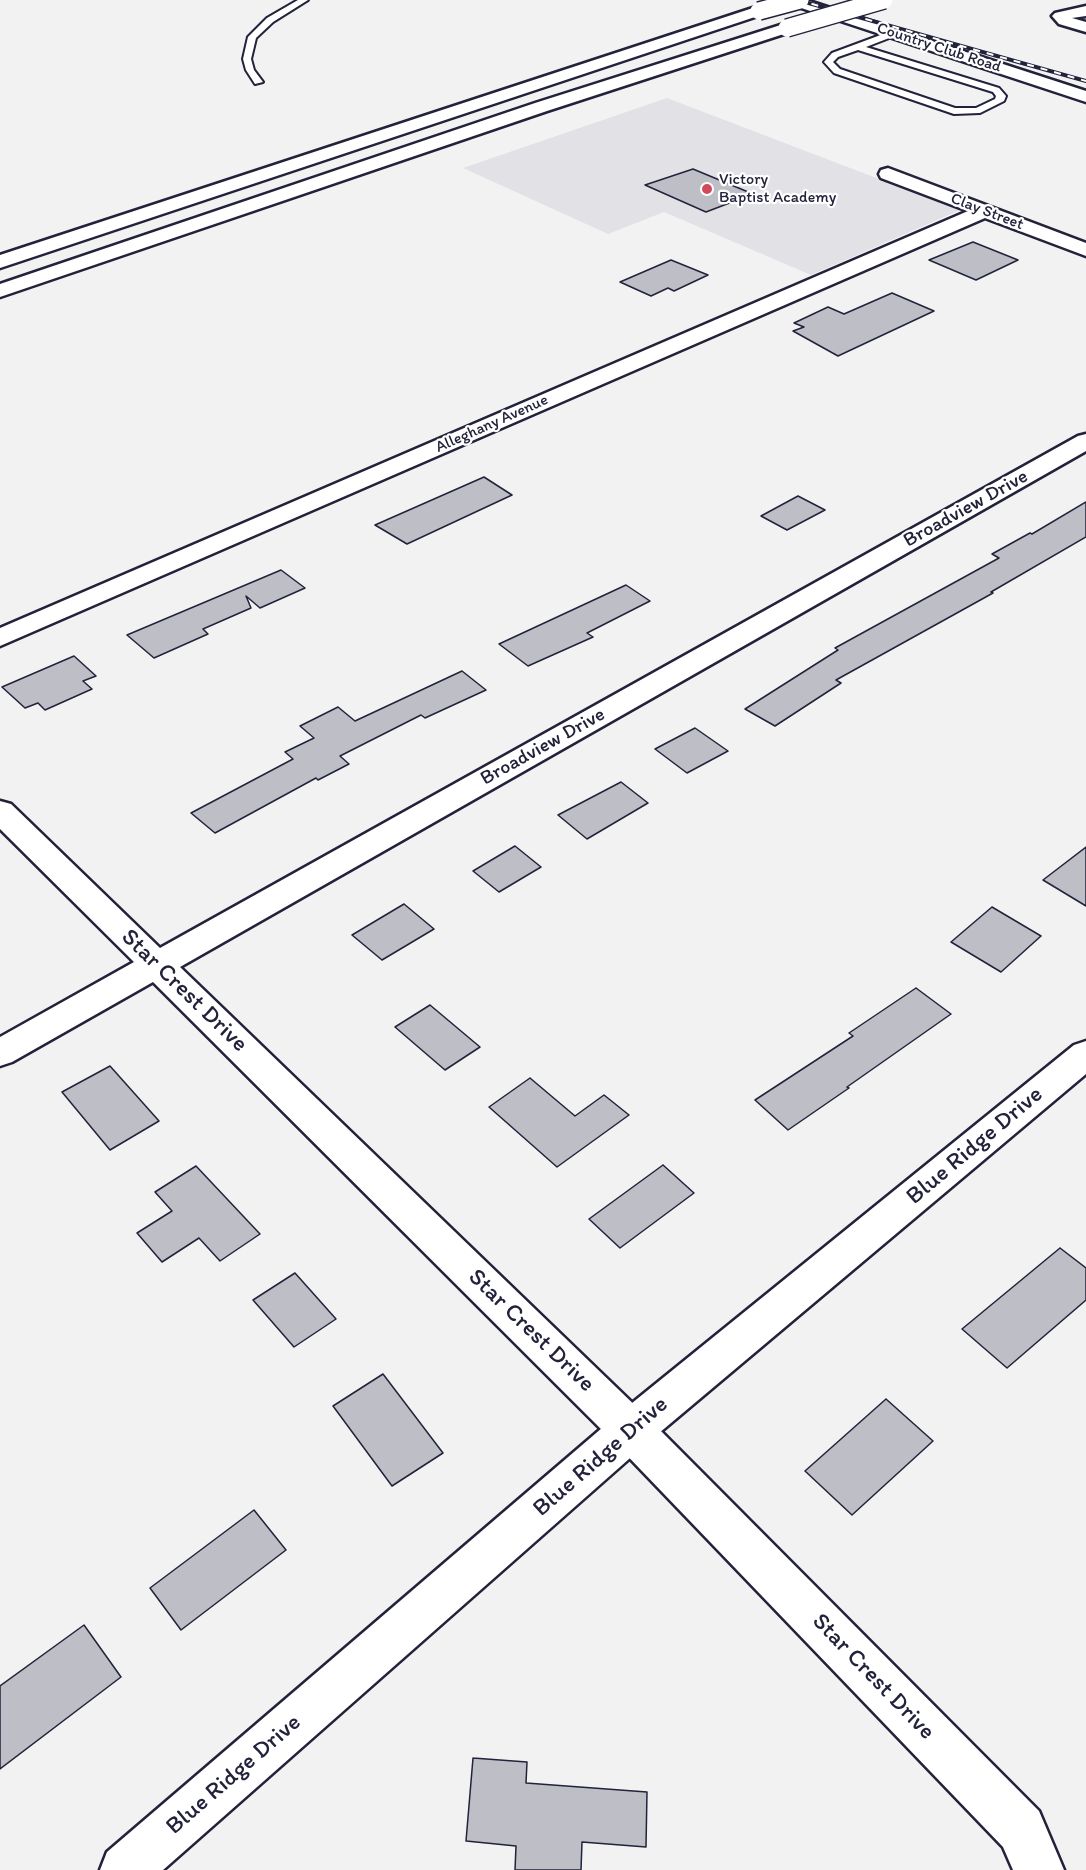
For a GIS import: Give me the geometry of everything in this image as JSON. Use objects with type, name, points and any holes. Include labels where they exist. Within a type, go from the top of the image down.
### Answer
[{"type":"main road","name":"Country Club Road","points":[[791,0],[1086,97]]},
{"type":"main road","points":[[0,262],[800,0]]},
{"type":"main road","points":[[0,291],[541,107],[787,28],[884,0]]},
{"type":"main road","points":[[1086,11],[1060,16],[1064,21],[1086,27]]},
{"type":"main road","name":"Clay Street","points":[[888,174],[1086,250]]},
{"type":"main road","name":"Alleghany Avenue","points":[[0,638],[985,211]]},
{"type":"main road","name":"Broadview Drive","points":[[0,1053],[1086,441]]},
{"type":"main road","name":"Star Crest Drive","points":[[0,812],[631,1430],[1021,1829],[1039,1870]]},
{"type":"main road","name":"Blue Ridge Drive","points":[[125,1870],[631,1430],[1086,1054]]},
{"type":"lane","points":[[258,82],[250,70],[247,59],[252,37],[270,20],[304,0]]},
{"type":"lane","points":[[858,47],[996,90],[1001,96],[999,101],[977,111],[954,111],[837,71],[828,62],[835,55],[894,33]]},
{"type":"shaded area","name":"Victory Baptist Academy","points":[[667,98],[960,210],[811,275],[664,212],[608,234],[463,168]]},
{"type":"building","points":[[693,169],[753,194],[706,212],[645,185]]},
{"type":"building","points":[[973,242],[1018,260],[976,280],[929,260]]},
{"type":"building","points":[[671,260],[708,275],[674,291],[668,288],[651,296],[620,282]]},
{"type":"building","points":[[892,293],[934,311],[838,356],[793,331],[804,327],[794,323],[828,307],[844,314]]},
{"type":"building","points":[[484,477],[512,495],[407,544],[375,525]]},
{"type":"building","points":[[798,496],[825,510],[787,530],[761,516]]},
{"type":"building","points":[[1086,502],[1086,537],[991,592],[993,593],[836,680],[841,683],[775,726],[745,709],[838,650],[835,648],[999,558],[992,554],[1032,534]]},
{"type":"building","points":[[281,570],[305,588],[260,608],[246,596],[251,608],[203,629],[208,634],[154,658],[127,635]]},
{"type":"building","points":[[626,585],[650,601],[587,633],[593,637],[528,666],[499,644]]},
{"type":"building","points":[[74,656],[96,676],[83,681],[92,689],[45,710],[38,703],[25,708],[2,687]]},
{"type":"building","points":[[462,671],[486,690],[425,718],[421,715],[340,756],[349,764],[318,780],[316,778],[215,833],[191,813],[293,759],[285,752],[314,738],[300,726],[338,707],[355,721]]},
{"type":"building","points":[[695,728],[728,751],[687,773],[655,749]]},
{"type":"building","points":[[621,782],[648,803],[587,839],[558,815]]},
{"type":"building","points":[[515,846],[541,867],[499,892],[473,871]]},
{"type":"building","points":[[1086,847],[1086,906],[1043,880]]},
{"type":"building","points":[[404,904],[434,929],[382,960],[352,935]]},
{"type":"building","points":[[992,907],[1041,936],[1001,972],[951,942]]},
{"type":"building","points":[[916,988],[951,1014],[847,1087],[849,1088],[788,1130],[755,1100],[853,1036],[849,1033]]},
{"type":"building","points":[[430,1005],[480,1047],[445,1070],[395,1027]]},
{"type":"building","points":[[110,1066],[159,1121],[110,1150],[62,1092]]},
{"type":"building","points":[[530,1078],[575,1116],[604,1095],[629,1115],[557,1167],[489,1107]]},
{"type":"building","points":[[663,1165],[694,1193],[620,1248],[589,1219]]},
{"type":"building","points":[[196,1166],[260,1234],[220,1261],[199,1238],[162,1262],[137,1233],[172,1211],[155,1192]]},
{"type":"building","points":[[1060,1248],[1086,1268],[1086,1300],[1007,1368],[962,1329]]},
{"type":"building","points":[[295,1273],[336,1319],[294,1347],[253,1300]]},
{"type":"building","points":[[383,1374],[443,1453],[392,1486],[333,1406]]},
{"type":"building","points":[[886,1399],[933,1441],[852,1515],[805,1471]]},
{"type":"building","points":[[254,1510],[286,1550],[181,1630],[150,1588]]},
{"type":"building","points":[[84,1625],[121,1677],[0,1769],[0,1686]]},
{"type":"building","points":[[473,1758],[527,1762],[526,1783],[647,1792],[646,1847],[582,1842],[581,1870],[515,1870],[516,1846],[466,1841]]},
{"type":"railway","points":[[798,0],[1086,81]]},
{"type":"place","name":"Victory Baptist Academy","points":[[707,189]]}]
